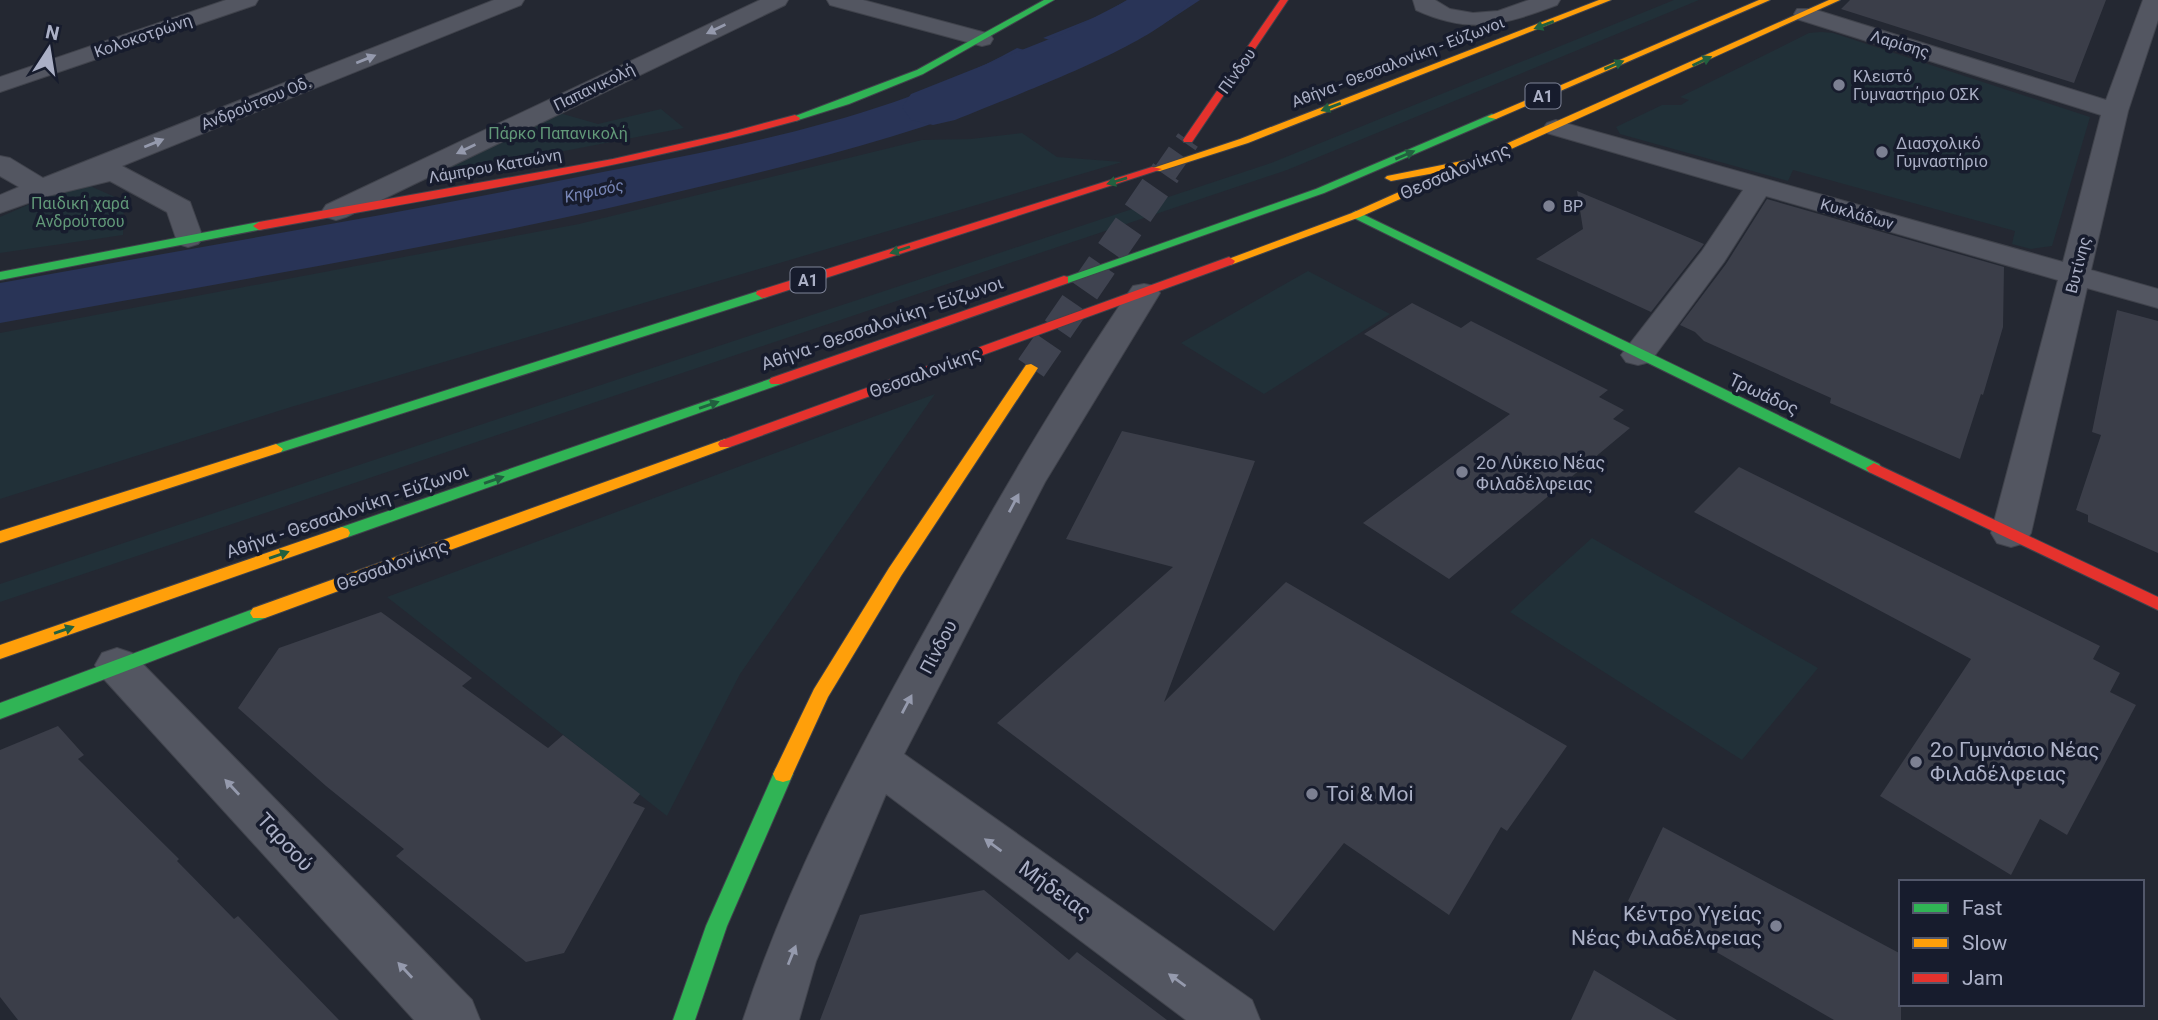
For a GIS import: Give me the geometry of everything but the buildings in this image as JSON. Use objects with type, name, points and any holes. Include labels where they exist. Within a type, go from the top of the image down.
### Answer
[{"type":"main road","name":"Λάμπρου Κατσώνη","points":[[0,276],[336,211],[597,165],[735,134],[858,97],[900,81],[942,62],[1050,0]]},
{"type":"main road","name":"Πίνδου","points":[[1188,141],[1284,0]]},
{"type":"main road","name":"Αθήνα - Θεσσαλονίκη - Εύζωνοι","points":[[0,537],[1244,141],[1607,0]]},
{"type":"main road","name":"Αθήνα - Θεσσαλονίκη - Εύζωνοι","points":[[0,653],[1320,191],[1766,0]]},
{"type":"main road","name":"Θεσσαλονίκης","points":[[0,711],[117,665],[1356,215],[1556,128],[1836,0]]},
{"type":"main road","points":[[1320,191],[1484,160]]},
{"type":"main road","name":"Τρωάδος","points":[[1356,215],[1638,355],[2158,604]]},
{"type":"main road","points":[[684,1020],[698,972],[725,901],[820,694],[895,572],[1031,368]]},
{"type":"street","name":"Κολοκοτρώνη","points":[[0,85],[247,0]]},
{"type":"street","name":"Ανδρούτσου Οδ.","points":[[0,205],[513,0]]},
{"type":"street","name":"Παπανικολή","points":[[336,211],[777,0]]},
{"type":"street","points":[[838,0],[982,39]]},
{"type":"street","points":[[1424,0],[1424,5],[1461,19],[1492,21],[1549,0]]},
{"type":"street","name":"Βυτίνης","points":[[2011,533],[2115,111],[2144,62],[2154,0]]},
{"type":"street","name":"Λαρίσης","points":[[1805,14],[2115,111]]},
{"type":"street","name":"Κυκλάδων","points":[[1556,128],[2158,299]]},
{"type":"street","points":[[0,164],[41,189],[114,172],[180,208],[188,239]]},
{"type":"street","points":[[1638,355],[1713,256],[1759,186]]},
{"type":"street","name":"Πίνδου","points":[[771,1020],[789,961],[877,760],[1026,482],[1144,293]]},
{"type":"street","name":"Ταρσού","points":[[117,665],[452,1020]]},
{"type":"street","name":"Μήδειας","points":[[877,760],[1232,1020]]},
{"type":"green space","points":[[1674,0],[1699,0],[1287,170],[0,602],[0,584],[1271,163]]},
{"type":"green space","name":"Διασχολικό Γυμναστήριο","points":[[1809,33],[1833,33],[2090,117],[2052,246],[2031,249],[2012,244],[2015,231],[1793,170],[1788,181],[1620,134],[1616,127],[1662,105],[1681,105],[1689,100],[1680,97]]},
{"type":"green space","name":"Πάρκο Παπανικολή","points":[[661,109],[684,128],[418,179],[556,112],[598,124]]},
{"type":"green space","points":[[1022,133],[1057,157],[1122,162],[291,407],[0,499],[0,333],[579,224],[922,140],[971,139]]},
{"type":"green space","name":"Παιδική χαρά Ανδρούτσου","points":[[81,182],[124,201],[123,235],[0,253],[0,217]]},
{"type":"green space","points":[[1308,271],[1390,314],[1264,394],[1181,343]]},
{"type":"green space","points":[[935,394],[740,674],[667,816],[387,597]]},
{"type":"green space","points":[[1592,538],[1818,668],[1742,760],[1510,612]]},
{"type":"water","points":[[1127,0],[1200,0],[1168,21],[1100,54],[1043,38],[1103,14]]},
{"type":"water","points":[[1017,48],[1077,64],[988,104],[942,120],[755,174],[531,225],[0,323],[0,283],[437,204],[750,142],[861,113],[914,95]]},
{"type":"waterway","name":"Κηφισός","points":[[933,107],[1082,46],[1164,0]]},
{"type":"tunnel","points":[[1165,173],[1188,140]]},
{"type":"tunnel","points":[[1031,368],[1166,172]]},
{"type":"traffic: fast","points":[[795,118],[845,102],[920,72],[1050,0]]},
{"type":"traffic: fast","points":[[1064,280],[1320,191],[1492,117]]},
{"type":"traffic: fast","points":[[1356,215],[1874,468]]},
{"type":"traffic: fast","points":[[0,276],[259,226]]},
{"type":"traffic: fast","points":[[276,449],[762,294]]},
{"type":"traffic: fast","points":[[342,533],[776,381]]},
{"type":"traffic: fast","points":[[0,711],[259,613]]},
{"type":"traffic: fast","points":[[684,1020],[717,926],[783,774]]},
{"type":"traffic: slow","points":[[1156,169],[1244,141],[1607,0]]},
{"type":"traffic: slow","points":[[1492,117],[1766,0]]},
{"type":"traffic: slow","points":[[1229,261],[1356,215],[1836,0]]},
{"type":"traffic: slow","points":[[1391,178],[1484,160]]},
{"type":"traffic: slow","points":[[783,774],[820,694],[895,572],[1031,368]]},
{"type":"traffic: slow","points":[[259,613],[725,444]]},
{"type":"traffic: slow","points":[[0,537],[276,449]]},
{"type":"traffic: slow","points":[[0,652],[342,533]]},
{"type":"traffic: jam","points":[[1188,140],[1284,0]]},
{"type":"traffic: jam","points":[[259,226],[613,162],[730,136],[795,118]]},
{"type":"traffic: jam","points":[[762,294],[1156,169]]},
{"type":"traffic: jam","points":[[725,444],[1229,261]]},
{"type":"traffic: jam","points":[[776,381],[1064,280]]},
{"type":"traffic: jam","points":[[1874,468],[2158,604]]},
{"type":"place","name":"Κλειστό Γυμναστήριο ΟΣΚ","points":[[1839,85]]},
{"type":"place","name":"Διασχολικό Γυμναστήριο","points":[[1882,152]]},
{"type":"place","name":"BP","points":[[1549,206]]},
{"type":"place","name":"2ο Λύκειο Νέας Φιλαδέλφειας","points":[[1462,472]]},
{"type":"place","name":"2ο Γυμνάσιο Νέας Φιλαδέλφειας","points":[[1916,762]]},
{"type":"place","name":"Toi & Moi","points":[[1312,794]]},
{"type":"place","name":"Κέντρο Υγείας Νέας Φιλαδέλφειας","points":[[1776,926]]}]
